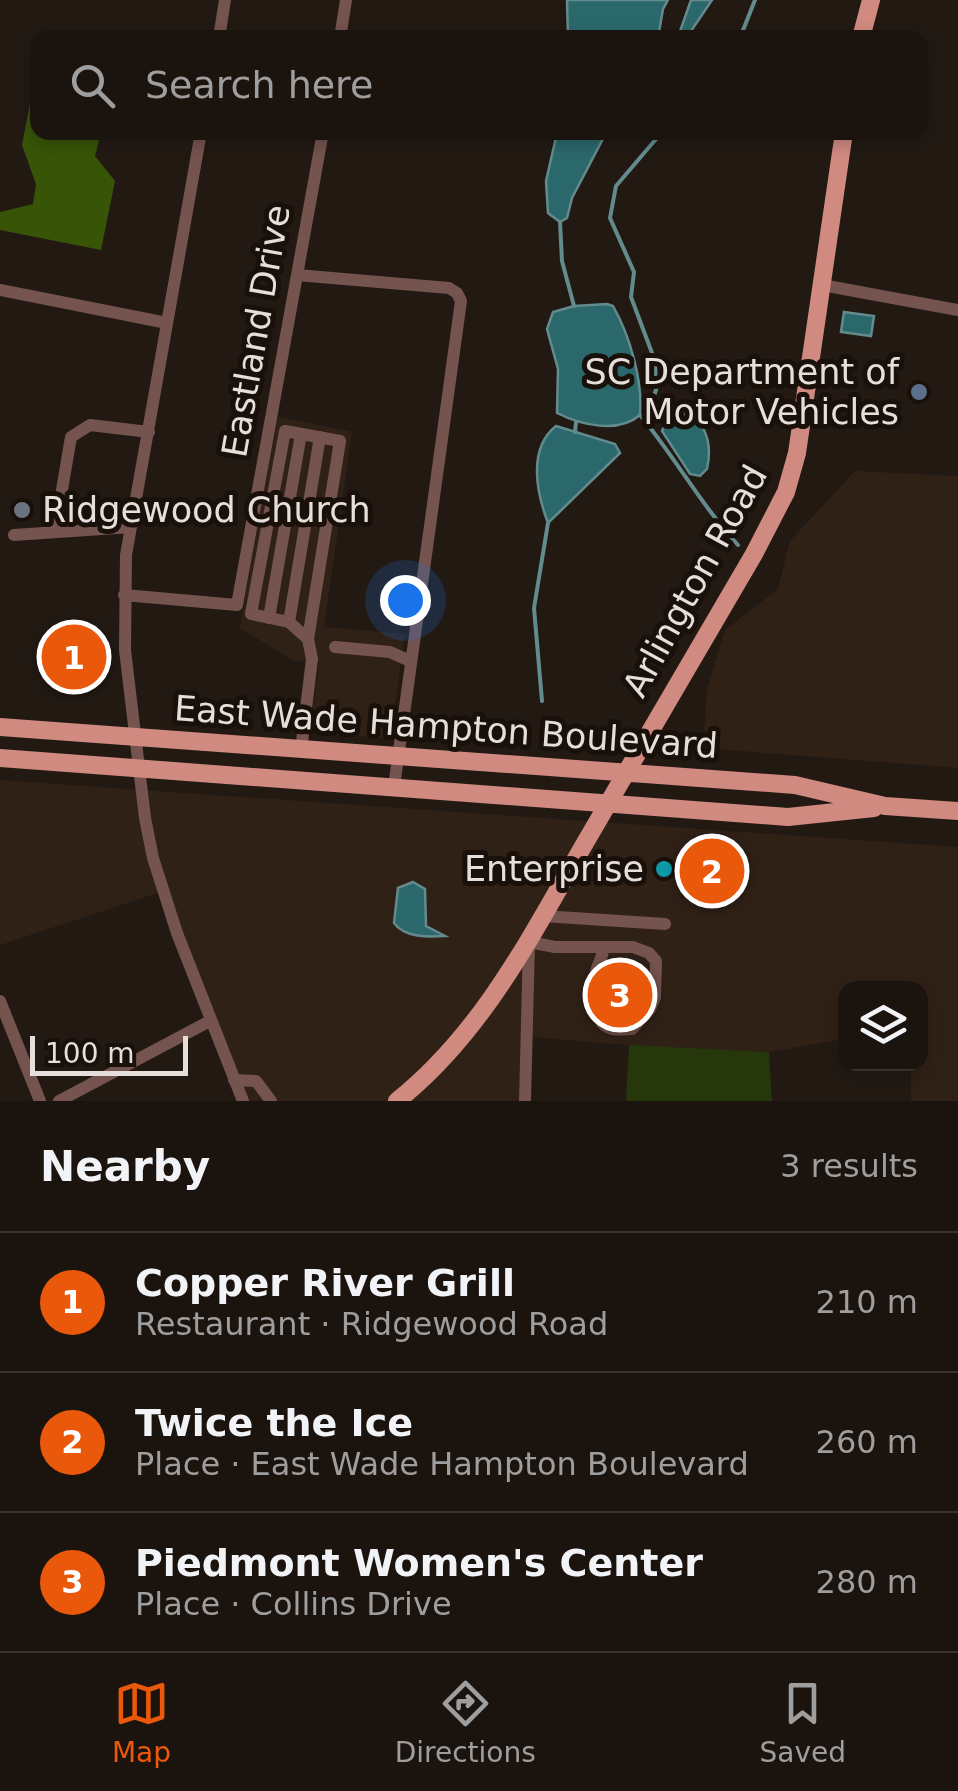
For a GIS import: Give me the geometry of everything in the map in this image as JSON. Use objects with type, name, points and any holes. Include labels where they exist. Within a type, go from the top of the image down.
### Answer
[{"type":"main road","points":[[863,30],[871,0]]},
{"type":"main road","name":"Arlington Road","points":[[405,1098],[462,1040],[530,942],[786,492],[802,426],[843,140]]},
{"type":"main road","name":"East Wade Hampton Boulevard","points":[[0,727],[795,785],[885,806],[958,811]]},
{"type":"main road","name":"East Wade Hampton Boulevard","points":[[0,758],[788,817],[885,806]]},
{"type":"street","points":[[220,30],[226,0]]},
{"type":"street","points":[[341,30],[346,0]]},
{"type":"street","points":[[201,140],[131,528],[124,595],[126,663],[145,818],[156,866],[242,1101]]},
{"type":"street","name":"Eastland Drive","points":[[124,595],[237,605],[321,140]]},
{"type":"street","points":[[297,276],[449,288],[460,297],[394,787]]},
{"type":"street","points":[[822,286],[958,310]]},
{"type":"street","points":[[0,290],[167,324]]},
{"type":"street","points":[[55,531],[71,437],[90,426],[149,432]]},
{"type":"street","points":[[301,750],[312,659],[308,639],[340,440],[285,431],[251,614],[289,622],[308,639]]},
{"type":"street","points":[[269,618],[301,434]]},
{"type":"street","points":[[289,622],[320,437]]},
{"type":"street","points":[[14,535],[131,528]]},
{"type":"street","points":[[263,547],[321,558]]},
{"type":"street","points":[[335,648],[390,652],[410,661]]},
{"type":"street","points":[[543,916],[665,924]]},
{"type":"street","points":[[524,1101],[530,942],[555,947],[633,947],[649,953],[656,961],[650,1009],[632,1029],[610,1029],[597,1016],[596,973],[603,960],[603,948]]},
{"type":"street","points":[[0,1001],[40,1101]]},
{"type":"street","points":[[59,1101],[210,1021]]},
{"type":"street","points":[[234,1080],[256,1081],[271,1101]]},
{"type":"shaded area","points":[[275,416],[352,432],[324,627],[405,634],[390,739],[310,732],[319,662],[294,661],[240,628]]},
{"type":"shaded area","points":[[855,471],[958,476],[958,768],[703,748],[707,689],[725,630],[778,589],[790,541]]},
{"type":"shaded area","points":[[0,780],[958,847],[958,1101],[911,1101],[911,1071],[928,1071],[928,981],[838,981],[838,1040],[769,1052],[659,1048],[521,1036],[519,1101],[239,1101],[161,892],[0,945]]},
{"type":"green space","points":[[30,103],[30,140],[99,140],[95,156],[115,181],[101,250],[0,230],[0,212],[33,204],[36,184],[22,145]]},
{"type":"green space","points":[[629,1045],[769,1052],[772,1101],[626,1101]]},
{"type":"water","points":[[567,0],[668,0],[659,30],[568,30]]},
{"type":"water","points":[[691,0],[712,0],[692,30],[680,30]]},
{"type":"water","points":[[555,140],[602,140],[572,198],[567,218],[560,222],[548,213],[546,181]]},
{"type":"water","points":[[613,306],[630,345],[640,402],[640,415],[610,426],[588,424],[557,413],[558,369],[547,329],[553,312]]},
{"type":"water","points":[[844,312],[874,316],[871,336],[841,332]]},
{"type":"water","points":[[688,412],[704,430],[708,445],[707,469],[700,476],[690,474],[662,431],[666,423]]},
{"type":"water","points":[[556,426],[615,444],[620,453],[548,523],[538,486],[538,459],[547,436]]},
{"type":"water","points":[[413,882],[425,889],[426,926],[445,936],[410,934],[394,923],[398,888]]},
{"type":"waterway","points":[[743,30],[755,0]]},
{"type":"waterway","points":[[645,420],[656,390],[655,361],[631,297],[634,272],[610,218],[616,186],[655,140]]},
{"type":"waterway","points":[[560,222],[562,261],[574,306]]},
{"type":"waterway","points":[[640,415],[738,545]]},
{"type":"waterway","points":[[575,432],[576,422]]},
{"type":"waterway","points":[[542,701],[534,608],[548,523]]},
{"type":"place","name":"SC Department of Motor Vehicles","points":[[919,392]]},
{"type":"place","name":"Ridgewood Church","points":[[22,510]]},
{"type":"place","name":"Copper River Grill","points":[[74,657]]},
{"type":"place","name":"Enterprise","points":[[664,869]]},
{"type":"place","name":"Twice the Ice","points":[[712,871]]},
{"type":"place","name":"Piedmont Women's Center","points":[[620,995]]}]
